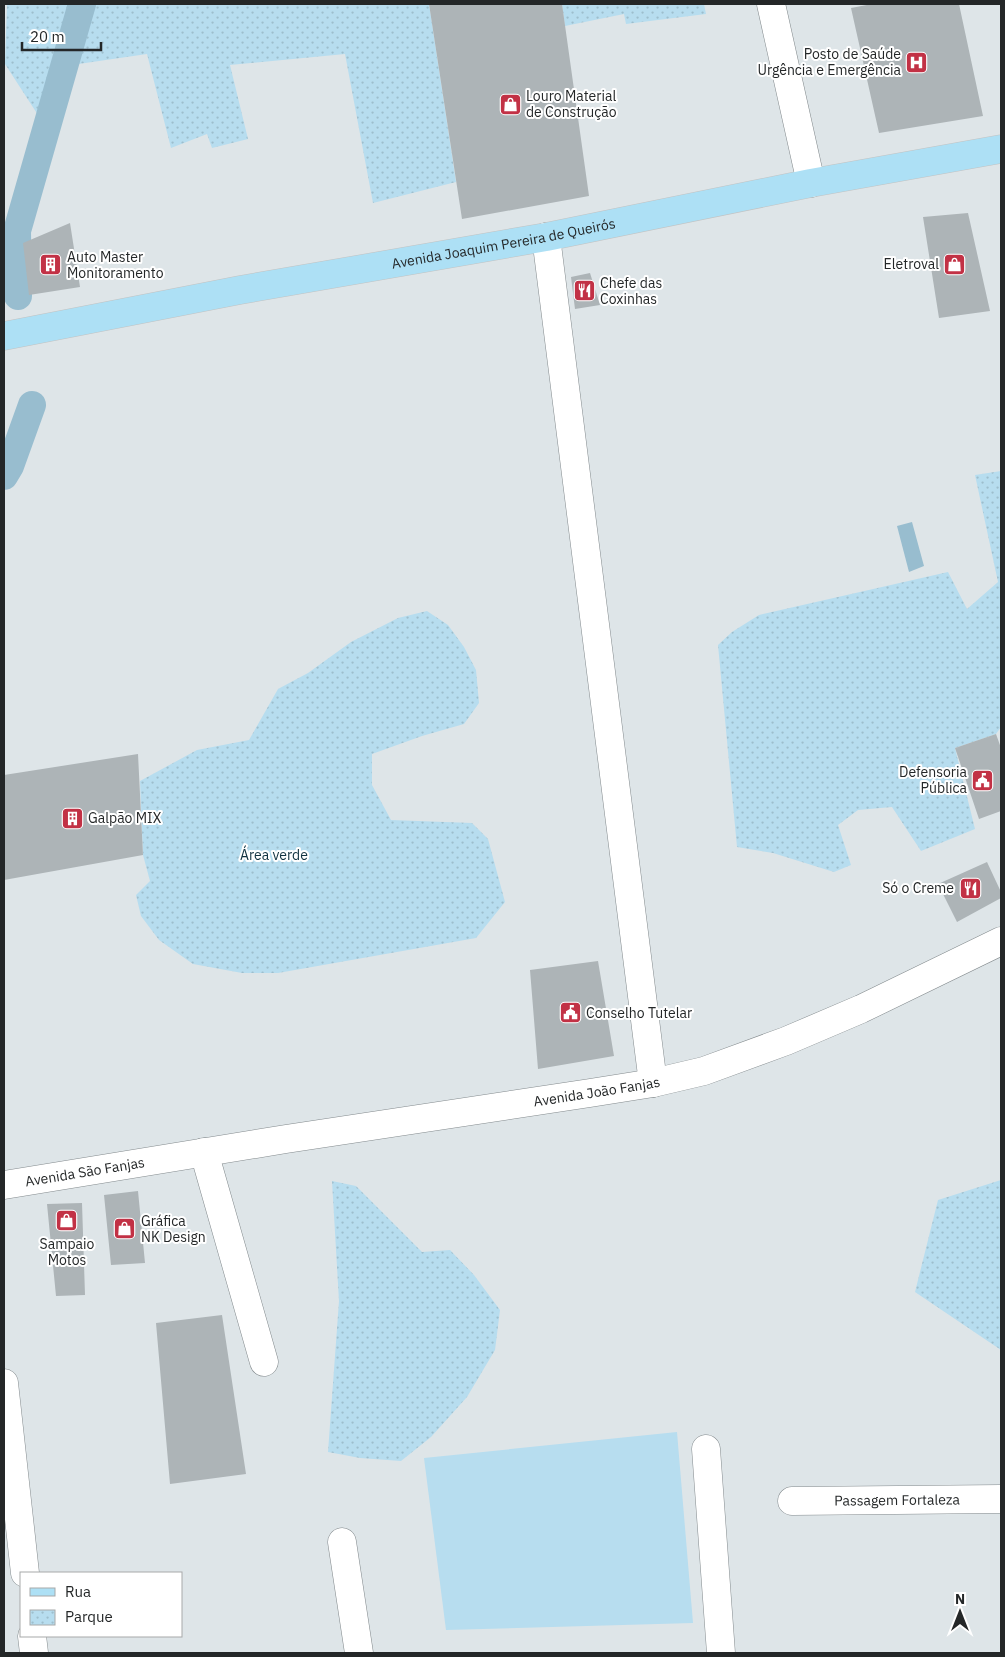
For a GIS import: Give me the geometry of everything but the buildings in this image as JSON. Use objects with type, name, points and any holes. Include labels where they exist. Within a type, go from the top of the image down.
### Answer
[{"type":"main road","name":"Avenida Joaquim Pereira de Queirós","points":[[4,336],[240,290],[546,237],[811,183],[1001,150]]},
{"type":"street","points":[[771,4],[811,183]]},
{"type":"street","points":[[546,237],[653,1083]]},
{"type":"street","name":"Avenida João Fanjas","points":[[168,1158],[653,1083],[704,1071],[786,1041],[861,1009],[1001,941]]},
{"type":"street","points":[[204,1152],[264,1362]]},
{"type":"street","name":"Avenida São Fanjas","points":[[4,1185],[168,1158]]},
{"type":"street","points":[[4,1383],[25,1572]]},
{"type":"street","points":[[706,1449],[721,1653]]},
{"type":"street","name":"Passagem Fortaleza","points":[[792,1501],[1001,1499]]},
{"type":"street","points":[[342,1542],[359,1653]]},
{"type":"street","points":[[32,1637],[34,1653]]},
{"type":"green space","points":[[7,4],[429,4],[456,182],[373,203],[345,54],[230,65],[248,139],[212,148],[207,134],[171,148],[147,54],[58,67],[38,115],[5,64]]},
{"type":"green space","points":[[562,4],[704,4],[706,14],[626,24],[624,14],[565,26]]},
{"type":"green space","points":[[1001,471],[1001,727],[996,734],[955,748],[975,829],[921,851],[892,807],[858,810],[838,825],[851,865],[834,872],[773,853],[737,847],[718,645],[732,632],[759,615],[948,572],[967,609],[998,582],[975,475]]},
{"type":"green space","name":"Área verde","points":[[427,611],[448,625],[464,647],[476,670],[479,703],[464,724],[422,736],[372,754],[372,785],[391,820],[472,823],[488,839],[505,902],[476,938],[278,973],[242,973],[193,964],[159,940],[141,916],[136,895],[150,881],[143,855],[140,781],[197,750],[249,740],[278,689],[308,673],[351,642],[398,618]]},
{"type":"green space","points":[[1001,1180],[1001,1350],[915,1292],[938,1200]]},
{"type":"green space","points":[[332,1181],[356,1186],[422,1252],[450,1250],[474,1275],[500,1310],[495,1350],[467,1397],[431,1437],[401,1461],[360,1458],[328,1452],[339,1301]]},
{"type":"green space","points":[[677,1432],[693,1623],[446,1630],[424,1458]]},
{"type":"shaded area","points":[[912,522],[924,566],[909,572],[897,526]]},
{"type":"waterway","points":[[18,296],[17,231],[82,4]]},
{"type":"waterway","points":[[4,476],[10,466],[32,405]]},
{"type":"place","name":"Posto de Saúde Urgência e Emergência","points":[[917,62]]},
{"type":"place","name":"Louro Material de Construção","points":[[510,104]]},
{"type":"place","name":"Eletroval","points":[[955,264]]},
{"type":"place","name":"Auto Master Monitoramento","points":[[51,265]]},
{"type":"place","name":"Chefe das Coxinhas","points":[[584,291]]},
{"type":"place","name":"Defensoria Pública","points":[[983,780]]},
{"type":"place","name":"Galpão MIX","points":[[72,818]]},
{"type":"place","name":"Só o Creme","points":[[970,888]]},
{"type":"place","name":"Conselho Tutelar","points":[[570,1013]]},
{"type":"place","name":"Sampaio Motos","points":[[67,1221]]},
{"type":"place","name":"Gráfica NK Design","points":[[125,1229]]}]
